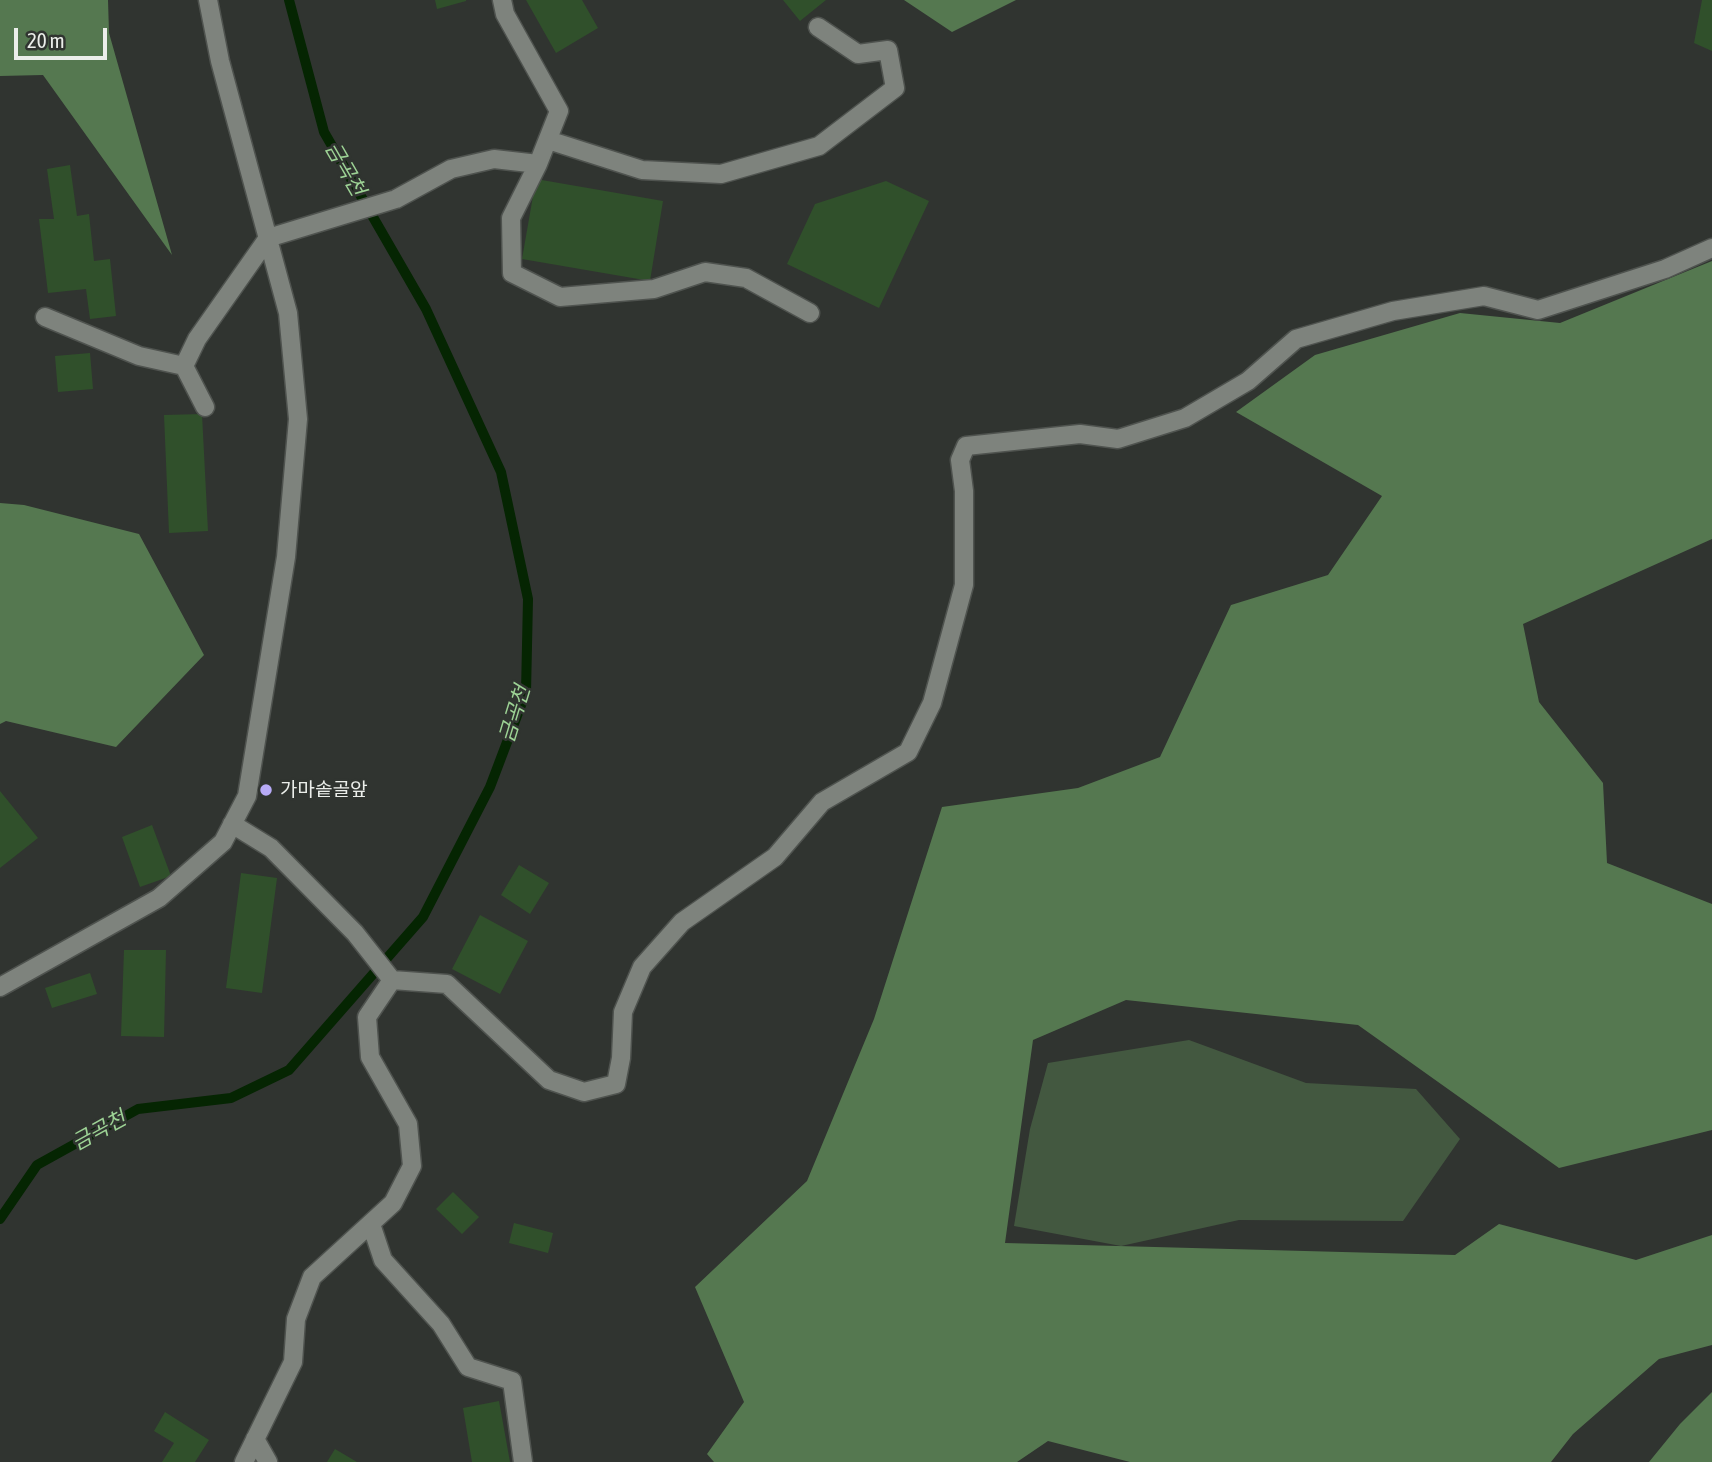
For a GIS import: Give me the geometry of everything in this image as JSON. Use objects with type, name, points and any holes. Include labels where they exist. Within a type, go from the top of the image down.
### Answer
[{"type":"street","points":[[0,987],[159,898],[223,842],[247,796],[286,556],[298,419],[288,313],[220,61],[208,0]]},
{"type":"street","points":[[502,0],[505,14],[559,111],[538,164],[511,218],[512,273],[560,297],[653,289],[705,272],[746,278],[810,313]]},
{"type":"street","points":[[548,140],[642,170],[720,174],[819,146],[895,88],[888,50],[858,54],[818,27]]},
{"type":"street","points":[[184,366],[197,339],[268,238],[328,217],[396,199],[451,169],[494,159],[538,164]]},
{"type":"street","points":[[232,824],[271,848],[355,933],[392,980],[447,984],[549,1080],[584,1092],[616,1084],[621,1058],[623,1012],[642,967],[682,922],[775,857],[822,802],[908,752],[932,703],[964,585],[964,491],[960,460],[966,446],[1080,434],[1118,439],[1185,418],[1248,381],[1296,339],[1393,311],[1484,296],[1538,310],[1665,269],[1712,248]]},
{"type":"street","points":[[46,317],[139,356],[184,366]]},
{"type":"street","points":[[184,366],[205,407]]},
{"type":"street","points":[[244,1462],[293,1362],[296,1319],[312,1277],[393,1203],[412,1166],[408,1124],[370,1056],[367,1017],[392,980]]},
{"type":"street","points":[[371,1224],[383,1260],[441,1324],[468,1367],[512,1381],[523,1462]]},
{"type":"street","points":[[255,1439],[268,1462]]},
{"type":"green space","points":[[0,0],[108,0],[109,33],[172,255],[43,75],[0,76]]},
{"type":"green space","points":[[904,0],[1016,0],[952,32]]},
{"type":"green space","points":[[1712,261],[1712,539],[1523,624],[1539,702],[1603,783],[1607,863],[1712,904],[1712,1130],[1559,1168],[1358,1025],[1126,1000],[1033,1040],[1005,1243],[1455,1255],[1499,1224],[1636,1260],[1712,1235],[1712,1345],[1659,1359],[1573,1434],[1551,1462],[1130,1462],[1048,1441],[1017,1462],[714,1462],[707,1454],[744,1402],[695,1287],[807,1181],[874,1019],[942,807],[1078,788],[1160,757],[1231,605],[1328,575],[1382,496],[1236,412],[1315,355],[1460,313],[1560,323]]},
{"type":"green space","points":[[0,503],[24,505],[139,534],[204,655],[116,747],[6,721],[0,724]]},
{"type":"green space","points":[[1189,1040],[1306,1083],[1416,1089],[1460,1139],[1403,1221],[1239,1220],[1121,1246],[1014,1226],[1030,1129],[1048,1063]]},
{"type":"green space","points":[[1712,1392],[1712,1462],[1649,1462],[1680,1424]]},
{"type":"building","points":[[435,0],[466,0],[466,1],[437,9]]},
{"type":"building","points":[[526,0],[582,0],[598,28],[556,53]]},
{"type":"building","points":[[783,0],[826,0],[800,21]]},
{"type":"building","points":[[1702,0],[1712,0],[1712,51],[1694,43]]},
{"type":"building","points":[[70,165],[77,216],[89,214],[94,261],[110,259],[116,316],[90,319],[86,289],[48,293],[39,219],[54,219],[47,169]]},
{"type":"building","points":[[536,179],[663,201],[650,281],[522,259]]},
{"type":"building","points":[[886,181],[929,201],[879,308],[787,264],[815,204]]},
{"type":"building","points":[[90,353],[93,389],[58,392],[55,356]]},
{"type":"building","points":[[202,414],[208,531],[169,533],[164,415]]},
{"type":"building","points":[[0,791],[38,838],[0,868]]},
{"type":"building","points":[[152,825],[171,876],[140,887],[122,837]]},
{"type":"building","points":[[519,865],[549,883],[530,914],[501,895]]},
{"type":"building","points":[[241,873],[277,878],[262,993],[226,988]]},
{"type":"building","points":[[480,915],[528,941],[500,994],[452,969]]},
{"type":"building","points":[[124,950],[166,950],[164,1037],[121,1036]]},
{"type":"building","points":[[90,973],[97,994],[52,1008],[45,988]]},
{"type":"building","points":[[453,1192],[479,1217],[462,1234],[436,1209]]},
{"type":"building","points":[[514,1223],[553,1233],[548,1253],[509,1243]]},
{"type":"building","points":[[499,1401],[510,1462],[472,1462],[463,1408]]},
{"type":"building","points":[[165,1412],[209,1440],[195,1462],[162,1462],[174,1443],[154,1431]]},
{"type":"building","points":[[335,1449],[357,1462],[327,1462]]},
{"type":"waterway","name":"금곡천","points":[[0,1219],[37,1165],[138,1109],[231,1098],[289,1070],[423,917],[490,787],[526,692],[528,599],[501,472],[426,309],[324,132],[289,0]]},
{"type":"place","name":"가마솥골앞","points":[[266,790]]}]
